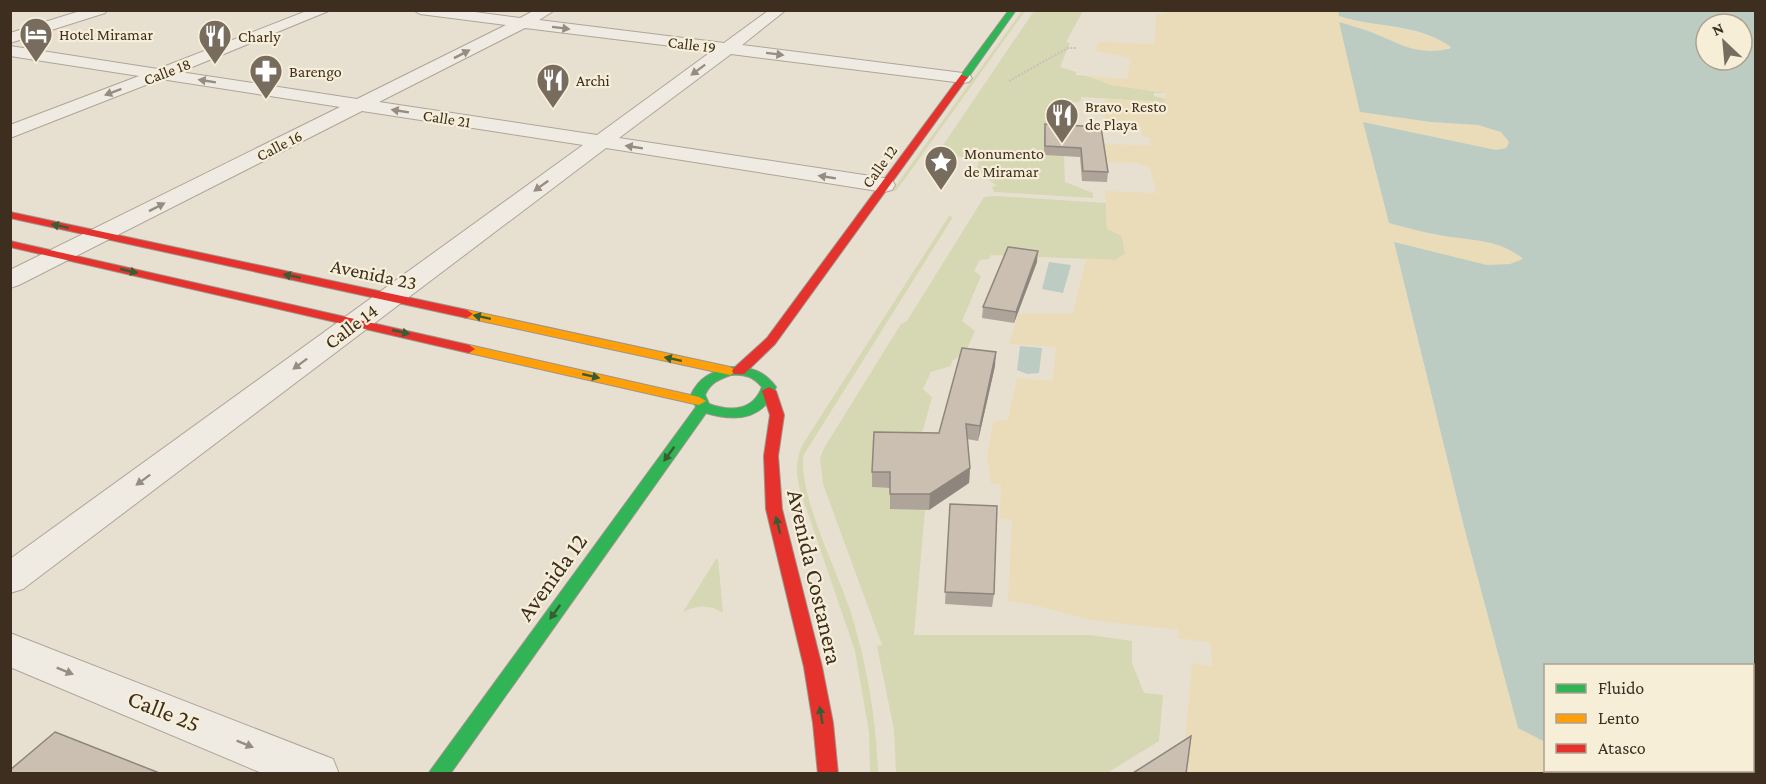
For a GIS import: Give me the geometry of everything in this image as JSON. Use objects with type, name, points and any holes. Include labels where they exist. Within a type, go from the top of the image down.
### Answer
[{"type":"main road","name":"Calle 12","points":[[735,371],[771,341],[1012,10]]},
{"type":"main road","name":"Avenida 23","points":[[10,215],[735,371]]},
{"type":"main road","points":[[10,244],[356,322],[701,404],[720,414],[743,413],[761,404],[768,387],[771,341]]},
{"type":"main road","points":[[701,404],[699,389],[703,383],[718,374],[735,371],[757,374],[768,387]]},
{"type":"main road","name":"Avenida Costanera","points":[[768,387],[777,415],[771,456],[774,509],[813,668],[823,723],[828,774]]},
{"type":"main road","name":"Avenida 12","points":[[438,774],[701,404]]},
{"type":"street","points":[[10,38],[100,10]]},
{"type":"street","name":"Calle 18","points":[[10,132],[324,10]]},
{"type":"street","name":"Calle 19","points":[[420,10],[963,78]]},
{"type":"street","name":"Calle 16","points":[[10,280],[548,10]]},
{"type":"street","name":"Calle 14","points":[[10,579],[779,10]]},
{"type":"street","name":"Calle 21","points":[[10,51],[884,186]]},
{"type":"street","name":"Calle 25","points":[[10,649],[317,774]]},
{"type":"path","points":[[1009,81],[1068,48],[1076,48]]},
{"type":"green space","points":[[1022,11],[1025,11],[896,191],[892,191]]},
{"type":"green space","points":[[1034,11],[1083,11],[1066,42],[1070,43],[1060,67],[1076,72],[1076,75],[1088,76],[1111,85],[1167,93],[1154,93],[1154,96],[1166,99],[1165,102],[1081,97],[1081,101],[1070,104],[1064,134],[1044,155],[1064,156],[1065,182],[1093,193],[1093,198],[994,192],[992,187],[997,186],[988,179],[992,177],[976,171],[980,159],[954,156],[952,162],[933,160]]},
{"type":"green space","points":[[984,197],[1106,203],[1107,229],[1122,236],[1125,254],[1115,260],[991,255],[989,259],[980,260],[974,271],[981,276],[962,321],[975,331],[965,353],[952,361],[951,366],[931,372],[923,389],[932,397],[918,448],[872,487],[890,488],[925,510],[914,635],[1090,635],[1132,641],[1132,663],[1144,693],[1163,695],[1159,741],[1107,773],[896,773],[894,730],[877,646],[882,645],[823,484],[820,458],[824,448]]},
{"type":"green space","points":[[949,216],[953,217],[803,456],[807,492],[813,513],[850,610],[866,671],[873,711],[878,773],[870,773],[869,732],[855,651],[799,487],[798,460],[803,444]]},
{"type":"green space","points":[[718,559],[723,613],[703,606],[683,612]]},
{"type":"sand","points":[[1166,10],[1338,11],[1339,16],[1410,30],[1451,47],[1442,52],[1422,53],[1372,32],[1340,22],[1361,112],[1431,122],[1478,125],[1501,132],[1509,142],[1506,148],[1496,150],[1363,122],[1389,223],[1433,234],[1483,241],[1504,247],[1524,259],[1510,264],[1487,265],[1394,243],[1463,523],[1518,728],[1544,741],[1544,772],[1654,773],[1533,774],[1528,771],[1528,774],[1182,773],[1192,663],[1212,666],[1211,643],[1178,638],[1178,630],[1091,620],[1038,606],[1008,601],[1012,520],[1000,519],[1001,485],[991,484],[987,456],[993,422],[1008,420],[1017,378],[1053,381],[1056,347],[1009,344],[1018,314],[1073,314],[1086,258],[1115,260],[1125,254],[1122,236],[1107,229],[1105,191],[1156,193],[1150,168],[1137,163],[1103,162],[1100,144],[1151,145],[1149,137],[1142,137],[1141,126],[1104,124],[1105,99],[1164,102],[1167,93],[1111,85],[1088,76],[1127,79],[1131,58],[1096,51],[1099,42],[1155,44],[1156,14],[1165,14]]},
{"type":"shaded area","points":[[1338,11],[1755,11],[1755,773],[1654,774],[1651,772],[1754,772],[1754,664],[1544,664],[1544,741],[1518,728],[1463,523],[1394,242],[1487,265],[1510,264],[1523,259],[1504,247],[1483,241],[1433,234],[1389,223],[1363,122],[1496,150],[1506,148],[1509,142],[1501,132],[1478,125],[1431,122],[1360,112],[1339,22],[1419,50],[1438,51],[1451,47],[1438,39],[1411,30],[1353,20],[1339,16]]},
{"type":"shaded area","points":[[1049,262],[1071,265],[1063,293],[1042,289]]},
{"type":"shaded area","points":[[1020,346],[1042,348],[1039,373],[1027,374],[1017,370]]},
{"type":"building","points":[[1045,124],[1101,127],[1108,172],[1083,171],[1081,148],[1045,146]]},
{"type":"building","points":[[1008,247],[1038,251],[1016,312],[983,307]]},
{"type":"building","points":[[962,348],[996,352],[980,426],[966,424],[970,468],[930,494],[890,494],[890,472],[872,472],[874,432],[939,433]]},
{"type":"building","points":[[950,504],[997,506],[994,594],[945,592]]},
{"type":"building","points":[[55,732],[162,774],[10,774],[10,770]]},
{"type":"building","points":[[1191,736],[1186,774],[1133,774],[1133,773]]},
{"type":"traffic: fast","points":[[964,77],[1013,10]]},
{"type":"traffic: fast","points":[[730,371],[757,375],[769,387],[765,397],[752,410],[743,412],[723,412],[703,407],[698,395],[703,385],[715,376],[730,371]]},
{"type":"traffic: fast","points":[[438,774],[703,407]]},
{"type":"traffic: slow","points":[[467,314],[730,371]]},
{"type":"traffic: slow","points":[[469,349],[699,401]]},
{"type":"traffic: jam","points":[[739,371],[771,341],[964,77]]},
{"type":"traffic: jam","points":[[10,215],[467,314]]},
{"type":"traffic: jam","points":[[10,244],[469,349]]},
{"type":"traffic: jam","points":[[769,391],[777,415],[771,456],[774,509],[813,667],[823,723],[828,774]]},
{"type":"place","name":"Hotel Miramar","points":[[36,63]]},
{"type":"place","name":"Charly","points":[[215,65]]},
{"type":"place","name":"Barengo","points":[[266,100]]},
{"type":"place","name":"Archi","points":[[553,109]]},
{"type":"place","name":"Bravo . Resto de Playa","points":[[1062,144]]},
{"type":"place","name":"Monumento de Miramar","points":[[941,191]]}]
